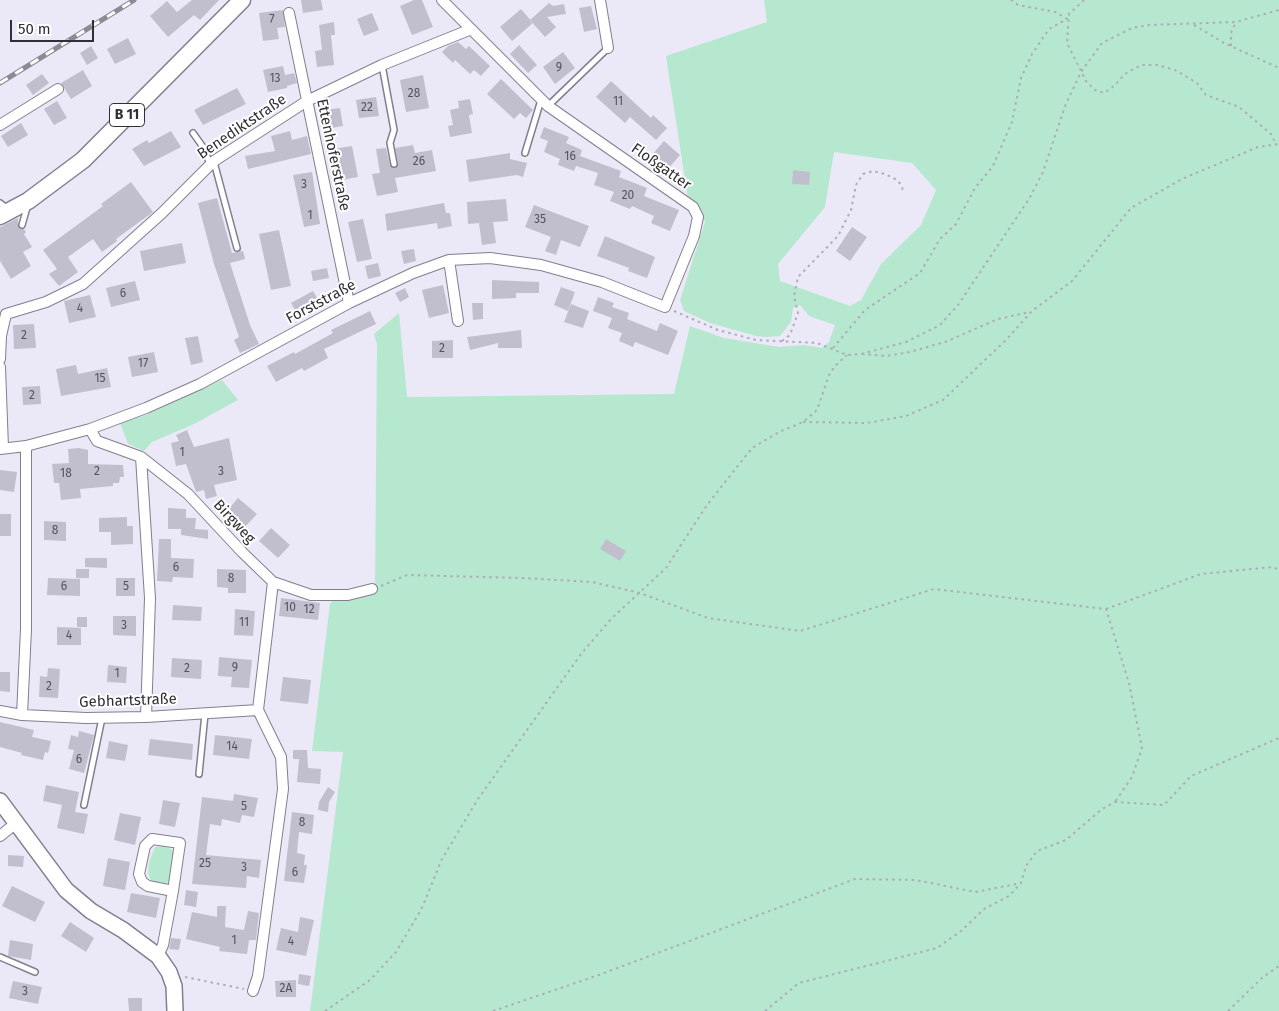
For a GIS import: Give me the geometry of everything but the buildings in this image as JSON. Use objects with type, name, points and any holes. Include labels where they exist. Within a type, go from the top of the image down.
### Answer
[{"type":"main road","name":"B 11","points":[[4,210],[28,201],[83,160],[242,0]]},
{"type":"main road","points":[[0,802],[66,890],[91,912],[123,930],[158,956],[169,972],[174,986],[175,1011]]},
{"type":"street","name":"Floßgatter","points":[[442,0],[469,30],[545,103],[693,207],[698,218],[694,236],[665,307]]},
{"type":"street","points":[[600,0],[608,48]]},
{"type":"street","name":"Ettenhoferstraße","points":[[289,13],[349,303]]},
{"type":"street","name":"Benediktstraße","points":[[0,359],[1,336],[6,314],[46,302],[83,284],[162,213],[212,163],[307,102],[382,65],[469,30]]},
{"type":"street","points":[[0,125],[58,89]]},
{"type":"street","name":"Forststraße","points":[[2,449],[26,446],[90,429],[200,384],[349,303],[413,273],[449,260],[490,258],[541,265],[602,282],[665,307]]},
{"type":"street","points":[[449,260],[458,321]]},
{"type":"street","points":[[0,367],[2,449]]},
{"type":"street","name":"Birgweg","points":[[90,429],[97,441],[141,456],[188,494],[273,582],[311,595],[348,595],[372,589]]},
{"type":"street","points":[[22,715],[26,629],[26,446]]},
{"type":"street","points":[[141,456],[150,598],[146,717]]},
{"type":"street","points":[[253,991],[258,976],[283,789],[282,757],[258,710],[273,582]]},
{"type":"street","name":"Gebhartstraße","points":[[0,710],[22,715],[102,718],[258,710]]},
{"type":"street","points":[[0,836],[16,823]]},
{"type":"street","points":[[158,956],[163,945],[173,891],[180,843],[152,839],[145,846],[139,874],[142,882],[148,886],[173,891]]},
{"type":"lane","points":[[525,153],[545,103],[608,48]]},
{"type":"lane","points":[[382,65],[394,130],[390,143],[394,164]]},
{"type":"lane","points":[[192,132],[212,163],[237,248]]},
{"type":"lane","points":[[22,225],[29,210],[28,201]]},
{"type":"lane","points":[[198,774],[205,713]]},
{"type":"lane","points":[[84,804],[102,718]]},
{"type":"lane","points":[[0,958],[35,972]]},
{"type":"path","points":[[1012,0],[1018,5],[1055,12],[1067,19]]},
{"type":"path","points":[[803,422],[867,423],[906,416],[943,400],[1032,311],[1072,281],[1131,208],[1182,179],[1258,147],[1278,144],[1271,134],[1239,107],[1206,95],[1197,83],[1175,70],[1157,65],[1141,65],[1126,74],[1104,93],[1095,90],[1086,82],[1067,43],[1067,19],[1069,14],[1084,0]]},
{"type":"path","points":[[861,354],[906,342],[940,325],[958,305],[1029,199],[1042,172],[1065,106],[1081,72],[1102,43],[1116,35],[1149,25],[1194,25],[1236,22],[1279,10]]},
{"type":"path","points":[[833,348],[865,310],[920,273],[940,239],[956,224],[976,188],[993,166],[1003,148],[1012,122],[1021,78],[1032,54],[1049,29],[1067,19]]},
{"type":"path","points":[[1231,46],[1231,33],[1236,22]]},
{"type":"path","points":[[1194,25],[1231,46],[1279,68]]},
{"type":"path","points":[[781,342],[790,335],[798,312],[794,296],[798,277],[838,236],[852,210],[856,184],[863,174],[872,171],[885,174],[897,180],[902,186],[903,193]]},
{"type":"path","points":[[665,307],[718,330],[756,340],[817,343],[847,355],[886,356],[910,352],[945,342],[998,319],[1032,311]]},
{"type":"path","points":[[325,1011],[370,980],[396,952],[420,910],[442,859],[478,799],[581,654],[611,619],[666,568],[707,505],[747,453],[779,432],[803,422],[817,410],[829,375],[835,366],[847,355]]},
{"type":"path","points":[[372,589],[407,575],[592,582],[640,593],[708,618],[800,630],[934,589],[1106,608],[1201,574],[1273,567],[1279,570]]},
{"type":"path","points":[[765,1011],[799,983],[937,948],[961,931],[984,909],[1009,896],[1021,883],[1026,866],[1037,851],[1066,840],[1102,809],[1115,802],[1132,777],[1142,748],[1129,683],[1106,608]]},
{"type":"path","points":[[1115,802],[1164,805],[1191,776],[1279,738]]},
{"type":"path","points":[[493,1011],[605,973],[855,879],[916,880],[975,892],[1021,883]]},
{"type":"path","points":[[1228,1011],[1262,978],[1279,966]]},
{"type":"path","points":[[169,972],[253,991]]},
{"type":"green space","points":[[764,0],[1279,0],[1279,1011],[310,1011],[343,752],[312,751],[330,604],[332,601],[375,591],[377,344],[374,334],[399,313],[407,397],[674,394],[690,326],[724,338],[779,347],[804,345],[822,348],[829,342],[835,325],[809,316],[800,305],[793,308],[791,322],[780,336],[767,337],[756,336],[710,323],[684,311],[680,300],[705,222],[701,209],[688,199],[666,56],[767,22]],"holes":[[[834,152],[912,163],[936,190],[921,225],[881,264],[861,300],[850,306],[780,281],[778,264],[825,207]]]},
{"type":"green space","points":[[222,380],[238,400],[194,424],[152,442],[144,451],[128,444],[120,423],[146,415]]},
{"type":"green space","points":[[163,846],[171,849],[175,855],[172,878],[168,883],[160,885],[151,881],[148,873],[149,862],[155,847]]},
{"type":"railway","points":[[0,83],[134,0]]}]
